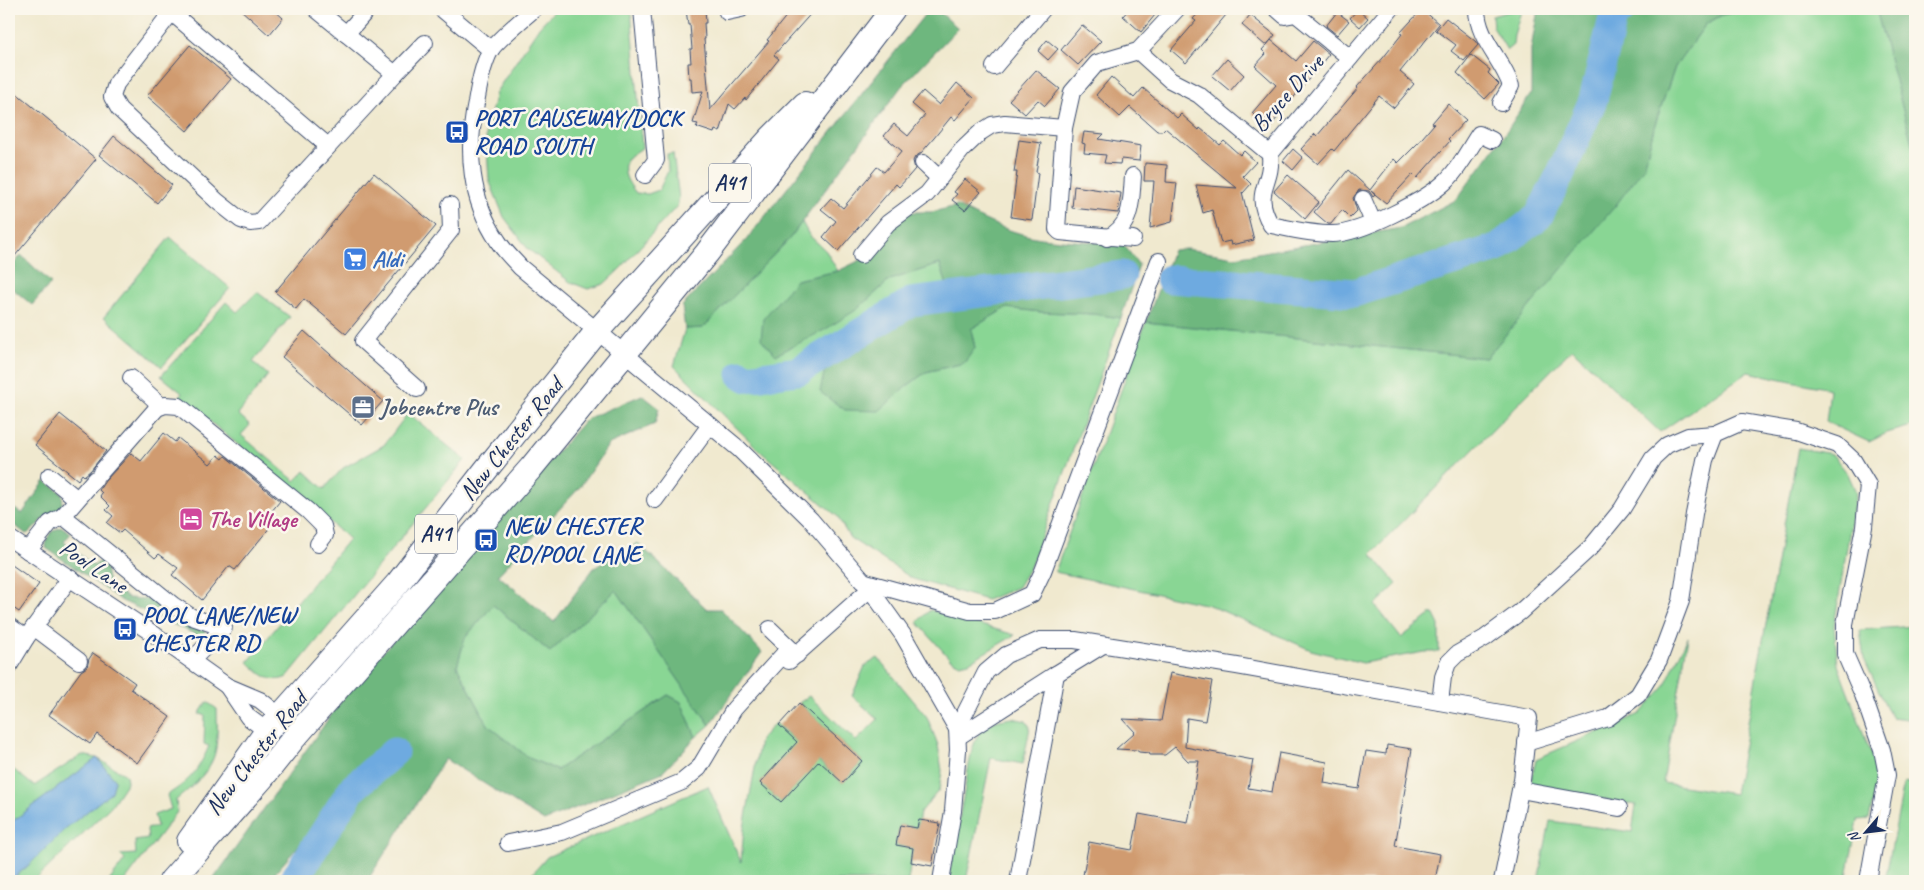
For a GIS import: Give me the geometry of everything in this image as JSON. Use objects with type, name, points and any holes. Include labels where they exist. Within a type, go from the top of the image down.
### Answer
[{"type":"highway","name":"New Chester Road","points":[[171,881],[531,468],[624,352],[707,253],[893,9]]},
{"type":"highway","name":"New Chester Road","points":[[161,881],[273,724],[398,583],[479,478],[598,330],[771,138],[868,41]]},
{"type":"highway","points":[[273,724],[294,738]]},
{"type":"street","points":[[316,9],[395,74]]},
{"type":"street","points":[[346,34],[368,9]]},
{"type":"street","points":[[442,9],[491,50]]},
{"type":"street","points":[[534,9],[491,50],[481,78],[471,126],[470,147],[474,184],[486,222],[498,243],[520,267],[739,449],[811,520],[866,585],[903,635],[957,733],[958,750],[953,811],[941,881]]},
{"type":"street","points":[[642,9],[656,160],[644,175]]},
{"type":"street","points":[[726,9],[727,12],[741,9]]},
{"type":"street","points":[[994,67],[1043,9]]},
{"type":"street","points":[[1133,239],[1060,232],[1057,229],[1064,128],[1072,92],[1097,63],[1138,51],[1177,9]]},
{"type":"street","points":[[1277,9],[1284,16],[1296,14],[1350,58]]},
{"type":"street","name":"Bryce Drive","points":[[1138,51],[1170,80],[1198,95],[1270,154],[1391,9]]},
{"type":"street","points":[[1477,9],[1477,19],[1481,31],[1511,86],[1501,103]]},
{"type":"street","points":[[328,146],[173,10],[116,84],[112,97],[119,109],[217,201],[241,220],[250,223],[259,222],[424,43]]},
{"type":"street","points":[[861,256],[888,224],[927,194],[962,150],[981,132],[992,125],[1005,123],[1064,128]]},
{"type":"street","points":[[1270,154],[1271,165],[1269,175],[1261,197],[1264,213],[1271,225],[1333,234],[1373,222],[1408,206],[1432,192],[1449,178],[1479,134],[1492,140]]},
{"type":"street","points":[[923,163],[939,178]]},
{"type":"street","points":[[1107,238],[1113,235],[1128,218],[1133,176]]},
{"type":"street","points":[[1364,200],[1373,222]]},
{"type":"street","points":[[417,388],[362,341],[451,230],[450,205]]},
{"type":"street","points":[[866,585],[970,611],[995,611],[1032,594],[1046,562],[1160,260]]},
{"type":"street","points":[[131,378],[156,401],[157,408]]},
{"type":"street","points":[[28,551],[50,523],[63,516],[157,408],[165,405],[179,406],[308,511],[324,526],[325,534],[318,544]]},
{"type":"street","points":[[1440,702],[1443,677],[1448,662],[1520,612],[1591,548],[1622,509],[1654,458],[1667,444],[1688,436],[1715,434],[1742,422],[1796,431],[1837,445],[1853,460],[1868,485],[1864,527],[1845,624],[1845,654],[1863,695],[1882,750],[1887,775],[1868,881]]},
{"type":"street","points":[[655,500],[710,425]]},
{"type":"street","points":[[1526,743],[1608,718],[1638,695],[1659,660],[1681,601],[1705,460],[1715,434]]},
{"type":"street","points":[[49,476],[77,499]]},
{"type":"street","points":[[63,516],[173,604],[192,617],[224,628],[192,660]]},
{"type":"street","name":"Pool Lane","points":[[9,538],[192,660],[227,686],[260,700],[273,724]]},
{"type":"street","points":[[9,666],[30,633],[70,578]]},
{"type":"street","points":[[508,843],[562,832],[682,782],[699,768],[734,709],[782,655],[789,661],[797,655],[866,585]]},
{"type":"street","points":[[9,626],[30,633],[79,661]]},
{"type":"street","points":[[770,629],[797,655]]},
{"type":"street","points":[[957,733],[986,672],[1006,654],[1040,640],[1075,640],[1237,666],[1529,718],[1520,790],[1502,881]]},
{"type":"street","points":[[957,733],[1103,645]]},
{"type":"street","points":[[1018,881],[1056,674]]},
{"type":"street","points":[[1520,790],[1619,808]]},
{"type":"green space","points":[[556,9],[631,9],[642,148],[626,159],[625,173],[636,193],[648,194],[659,190],[668,171],[667,154],[673,153],[679,198],[677,206],[621,268],[604,284],[588,289],[570,282],[528,249],[504,217],[489,180],[486,135],[496,92],[539,27]]},
{"type":"green space","points":[[929,9],[936,9],[958,28],[901,87],[790,238],[703,328],[685,329],[682,306],[747,239]]},
{"type":"green space","points":[[1517,9],[1521,11],[1513,45],[1507,50],[1493,27],[1492,16]]},
{"type":"green space","points":[[1538,9],[1749,9],[1722,15],[1706,24],[1675,67],[1655,124],[1644,167],[1616,205],[1486,358],[1146,322],[1173,250],[1187,249],[1235,257],[1401,228],[1456,200],[1504,135],[1531,94],[1531,49]]},
{"type":"green space","points":[[1749,9],[1876,9],[1915,155],[1915,425],[1887,433],[1869,442],[1826,422],[1830,389],[1748,372],[1660,432],[1572,349],[1371,554],[1397,584],[1375,605],[1401,638],[1433,613],[1439,625],[1439,652],[1424,652],[1363,663],[1311,650],[1209,605],[1055,572],[1146,322],[1486,358],[1644,167],[1655,124],[1675,67],[1706,24],[1722,15]]},
{"type":"green space","points":[[1876,9],[1915,9],[1915,155]]},
{"type":"green space","points":[[957,206],[990,223],[1026,235],[1039,238],[1124,245],[1139,265],[1121,318],[1093,314],[1041,312],[1006,308],[971,329],[975,348],[964,363],[926,372],[879,411],[845,410],[820,392],[824,373],[853,338],[892,312],[947,285],[940,264],[890,280],[856,310],[826,329],[776,355],[761,339],[763,319],[796,280],[838,271],[871,255],[907,212],[932,212]]},
{"type":"green space","points":[[802,222],[809,235],[826,251],[838,271],[796,280],[856,310],[890,280],[940,264],[947,285],[892,312],[853,338],[824,373],[907,386],[926,372],[964,363],[975,348],[971,329],[1006,308],[1041,312],[1093,314],[1121,318],[1031,565],[1018,587],[987,600],[913,579],[850,538],[837,516],[761,452],[674,366],[685,329],[703,328],[790,238]]},
{"type":"green space","points":[[170,237],[230,288],[162,367],[104,317]]},
{"type":"green space","points":[[21,255],[51,283],[32,305],[13,289],[9,294],[9,271]]},
{"type":"green space","points":[[257,292],[290,317],[253,362],[268,375],[238,414],[250,425],[241,435],[295,481],[305,471],[324,489],[343,468],[384,445],[408,413],[465,460],[287,677],[276,680],[261,674],[248,662],[349,539],[298,494],[180,397],[182,393],[161,376],[226,302],[237,312]]},
{"type":"green space","points":[[642,395],[659,408],[655,424],[609,444],[580,487],[498,575],[554,622],[594,568],[638,543],[707,609],[721,609],[762,652],[710,725],[616,590],[550,652],[493,605],[465,638],[457,666],[488,725],[529,758],[557,770],[668,695],[681,702],[696,737],[663,772],[544,821],[445,759],[367,881],[303,881],[353,802],[397,758],[364,762],[326,814],[276,872],[271,881],[212,881],[347,693],[586,419]]},
{"type":"green space","points":[[1798,448],[1832,454],[1848,474],[1856,492],[1834,626],[1838,665],[1879,775],[1869,819],[1858,820],[1846,881],[1538,881],[1550,821],[1632,832],[1636,805],[1530,787],[1536,759],[1640,714],[1664,687],[1688,637],[1663,783],[1735,794]]},
{"type":"green space","points":[[45,481],[62,493],[62,504],[60,508],[26,534],[9,521],[9,505],[22,514]]},
{"type":"green space","points":[[62,527],[71,533],[64,542],[94,566],[104,558],[109,584],[128,598],[158,600],[205,630],[205,635],[201,637],[122,601],[46,548],[50,534]]},
{"type":"green space","points":[[616,590],[710,725],[696,737],[681,702],[668,695],[557,770],[529,758],[488,725],[457,666],[465,638],[493,605],[550,652]]},
{"type":"green space","points":[[930,610],[1015,635],[969,662],[960,664],[950,659],[917,622]]},
{"type":"green space","points":[[1915,626],[1915,720],[1891,717],[1864,659],[1860,630]]},
{"type":"green space","points":[[878,658],[927,717],[938,745],[942,771],[939,790],[920,813],[917,828],[900,825],[896,845],[913,848],[908,881],[526,881],[547,857],[708,786],[741,862],[744,828],[760,740],[775,723],[804,748],[789,751],[760,783],[781,802],[809,771],[816,759],[843,783],[862,761],[799,703],[809,696],[856,741],[878,719],[852,696],[865,666]]},
{"type":"green space","points":[[207,702],[217,709],[217,743],[211,764],[201,777],[176,800],[177,812],[125,881],[109,881],[125,860],[120,855],[136,854],[135,841],[148,839],[147,829],[157,826],[154,815],[171,809],[167,795],[193,775],[201,762],[209,746],[204,744],[205,715],[199,714]]},
{"type":"green space","points":[[1013,718],[1026,721],[1030,727],[1023,764],[991,758],[966,881],[948,881],[971,754],[977,737],[984,727],[996,721]]},
{"type":"green space","points":[[82,755],[97,758],[9,824],[9,766],[34,786]]},
{"type":"green space","points":[[97,758],[126,775],[127,782],[111,806],[34,881],[10,881],[66,828],[112,792],[115,780]]},
{"type":"green space","points":[[1904,783],[1915,785],[1915,881],[1885,881]]},
{"type":"water","points":[[97,758],[115,780],[112,792],[66,828],[28,866],[9,881],[9,824]]},
{"type":"building","points":[[240,9],[273,9],[283,18],[269,35]]},
{"type":"building","points":[[686,9],[705,9],[704,39],[710,110],[769,41],[767,40],[792,9],[815,9],[774,55],[779,59],[746,100],[745,98],[735,109],[729,104],[720,132],[715,130],[714,133],[696,127],[698,124],[693,123],[703,91],[692,92],[691,78],[689,78],[688,63],[691,63],[690,49],[692,49],[690,25],[688,25]]},
{"type":"building","points":[[1129,9],[1160,9],[1141,32],[1123,16]]},
{"type":"building","points":[[1202,9],[1231,9],[1186,63],[1171,50],[1196,21],[1193,19]]},
{"type":"building","points":[[1358,9],[1368,18],[1360,27],[1350,18]]},
{"type":"building","points":[[1422,9],[1439,24],[1400,72],[1414,84],[1394,108],[1379,96],[1334,151],[1332,149],[1318,164],[1301,149],[1315,134],[1317,136],[1383,58],[1402,34],[1400,33]]},
{"type":"building","points":[[1337,12],[1349,21],[1337,35],[1326,26]]},
{"type":"building","points":[[1250,15],[1275,35],[1266,46],[1242,25]]},
{"type":"building","points":[[1446,18],[1478,45],[1464,61],[1451,51],[1456,45],[1436,30]]},
{"type":"building","points":[[1082,25],[1101,41],[1078,65],[1061,50]]},
{"type":"building","points":[[1047,40],[1058,49],[1048,60],[1038,51]]},
{"type":"building","points":[[1271,40],[1296,61],[1313,41],[1329,54],[1269,128],[1252,113],[1276,85],[1255,66],[1266,54],[1262,50]]},
{"type":"building","points":[[190,45],[231,79],[187,131],[147,96]]},
{"type":"building","points":[[1471,55],[1490,70],[1488,73],[1499,84],[1485,99],[1457,73]]},
{"type":"building","points":[[1227,59],[1244,75],[1230,91],[1212,76]]},
{"type":"building","points":[[1036,70],[1060,89],[1045,106],[1038,100],[1025,114],[1009,100]]},
{"type":"building","points":[[1111,77],[1134,98],[1143,88],[1177,118],[1181,114],[1220,145],[1224,141],[1240,155],[1244,151],[1256,162],[1243,176],[1251,184],[1242,192],[1254,240],[1231,245],[1230,241],[1221,243],[1212,210],[1203,213],[1196,185],[1237,188],[1165,128],[1162,131],[1157,131],[1130,107],[1120,117],[1096,95]]},
{"type":"building","points":[[957,83],[974,98],[955,120],[951,117],[921,153],[915,157],[913,161],[915,169],[899,187],[896,184],[838,251],[823,237],[836,221],[821,209],[831,198],[843,208],[877,167],[884,172],[902,151],[884,136],[894,124],[908,136],[925,115],[912,104],[923,91],[939,105]]},
{"type":"building","points":[[9,87],[96,159],[9,263]]},
{"type":"building","points":[[1448,104],[1466,120],[1417,178],[1413,174],[1386,203],[1371,191],[1375,195],[1373,197],[1369,191],[1359,190],[1353,198],[1357,211],[1350,218],[1342,210],[1331,224],[1328,224],[1314,212],[1348,170],[1370,190],[1394,159],[1398,163],[1417,144]]},
{"type":"building","points":[[1084,132],[1104,134],[1099,139],[1141,146],[1139,161],[1121,159],[1120,164],[1104,163],[1106,155],[1084,153],[1085,144],[1082,143]]},
{"type":"building","points":[[114,136],[172,185],[157,203],[99,155]]},
{"type":"building","points":[[1019,140],[1041,143],[1036,172],[1038,173],[1032,220],[1011,217],[1017,172],[1014,172]]},
{"type":"building","points":[[1293,149],[1303,158],[1293,170],[1283,161]]},
{"type":"building","points":[[1145,163],[1167,165],[1166,182],[1177,183],[1172,222],[1150,228],[1154,181],[1144,181]]},
{"type":"building","name":"Aldi","points":[[374,173],[436,226],[346,334],[304,299],[296,309],[275,292]]},
{"type":"building","points":[[1288,175],[1319,202],[1305,219],[1274,191]]},
{"type":"building","points":[[965,179],[981,192],[965,210],[952,200],[957,194],[954,192]]},
{"type":"building","points":[[1074,186],[1121,193],[1118,213],[1072,208]]},
{"type":"building","points":[[304,331],[383,401],[362,425],[282,357]]},
{"type":"building","points":[[60,414],[106,451],[91,470],[84,476],[82,474],[78,480],[35,445]]},
{"type":"building","name":"The Village","points":[[164,433],[175,442],[178,438],[210,464],[218,455],[223,459],[225,456],[280,501],[271,512],[275,515],[268,524],[271,526],[235,570],[229,566],[202,600],[172,575],[178,568],[159,554],[155,558],[123,530],[120,533],[107,523],[113,516],[106,510],[110,506],[100,496],[102,493],[99,490],[105,481],[131,453],[141,461]]},
{"type":"building","points":[[9,563],[39,584],[19,612],[9,605]]},
{"type":"building","points":[[93,653],[135,683],[131,689],[170,717],[137,763],[97,734],[90,744],[49,715],[81,671],[87,667]]},
{"type":"building","points":[[1170,673],[1212,681],[1205,721],[1187,718],[1185,747],[1253,760],[1248,788],[1272,792],[1279,753],[1327,762],[1324,783],[1359,789],[1366,751],[1386,754],[1387,745],[1412,749],[1395,846],[1440,854],[1435,881],[1082,881],[1089,842],[1132,850],[1139,814],[1188,823],[1199,761],[1188,761],[1175,747],[1165,755],[1150,755],[1149,753],[1136,750],[1116,749],[1135,732],[1123,719],[1161,721]]},
{"type":"building","points":[[799,703],[862,761],[843,783],[819,761],[781,802],[760,783],[797,742],[779,725]]},
{"type":"building","points":[[919,820],[940,823],[932,866],[911,862],[913,848],[896,845],[900,825],[917,828]]},
{"type":"waterway","points":[[1170,279],[1354,293],[1497,248],[1538,217],[1560,175],[1593,100],[1614,14],[1623,9]]},
{"type":"waterway","points":[[741,374],[747,378],[798,371],[911,302],[1122,275]]},
{"type":"waterway","points":[[293,881],[352,789],[394,752]]},
{"type":"place","name":"PORT CAUSEWAY/DOCK ROAD SOUTH","points":[[457,132]]},
{"type":"place","name":"Aldi","points":[[355,259]]},
{"type":"place","name":"Jobcentre Plus","points":[[363,407]]},
{"type":"place","name":"The Village","points":[[191,519]]},
{"type":"place","name":"NEW CHESTER RD/POOL LANE","points":[[486,540]]},
{"type":"place","name":"POOL LANE/NEW CHESTER RD","points":[[125,629]]}]
